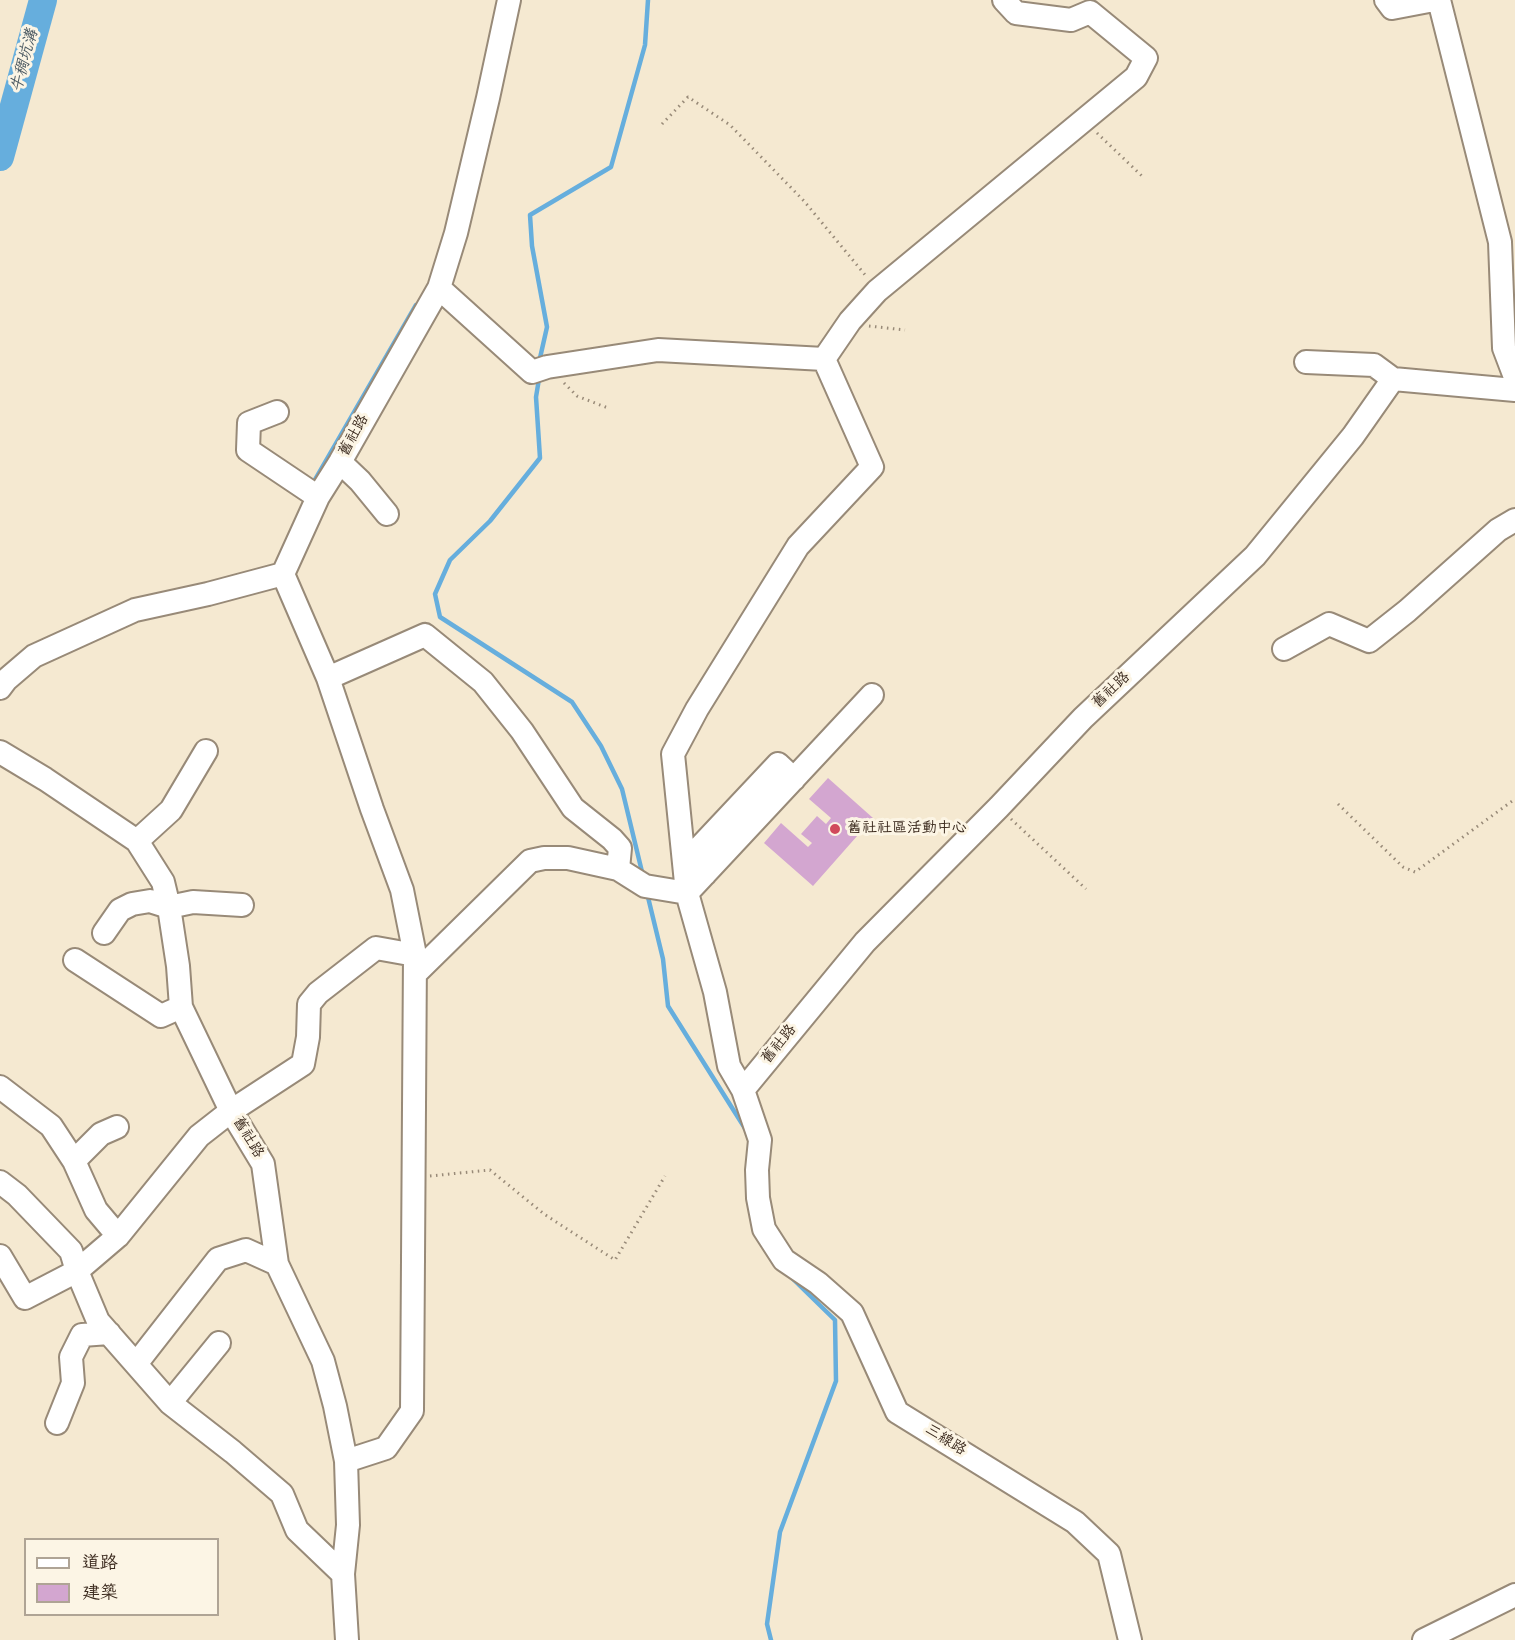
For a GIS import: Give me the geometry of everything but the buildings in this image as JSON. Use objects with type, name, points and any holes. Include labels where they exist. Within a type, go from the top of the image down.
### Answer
[{"type":"street","name":"舊社路","points":[[283,574],[318,497],[439,288],[456,233],[509,0]]},
{"type":"street","points":[[824,359],[850,321],[877,291],[1136,77],[1146,58],[1090,12],[1071,20],[1016,13],[1004,0]]},
{"type":"street","points":[[1386,0],[1392,8],[1434,0]]},
{"type":"street","points":[[1439,0],[1500,242],[1504,348],[1515,377]]},
{"type":"street","points":[[439,288],[532,372],[547,367],[658,350],[824,359]]},
{"type":"street","points":[[743,1090],[729,1066],[715,992],[687,893],[673,754],[697,709],[798,546],[873,466],[824,359]]},
{"type":"street","points":[[1306,362],[1374,365],[1393,379],[1515,390]]},
{"type":"street","name":"舊社路","points":[[743,1090],[865,942],[999,807],[1083,718],[1255,556],[1353,436],[1393,379]]},
{"type":"street","points":[[277,412],[249,423],[248,450],[318,497]]},
{"type":"street","points":[[340,462],[360,481],[387,514]]},
{"type":"street","points":[[1284,649],[1329,624],[1369,641],[1498,530],[1515,520]]},
{"type":"street","points":[[0,688],[34,656],[135,610],[283,574],[328,678],[402,890],[415,964],[412,1411],[386,1448],[346,1461]]},
{"type":"street","points":[[328,678],[425,635],[483,682],[522,731],[573,808],[620,848],[618,869]]},
{"type":"street","points":[[687,893],[705,874],[699,848],[778,764],[794,779],[872,695]]},
{"type":"street","points":[[136,841],[171,810],[206,751]]},
{"type":"street","name":"舊社路","points":[[0,752],[90,808],[136,841],[164,882],[178,966],[182,1007],[231,1111],[263,1164],[277,1264],[323,1361],[335,1406],[346,1461],[348,1525],[344,1574],[347,1640]]},
{"type":"street","points":[[415,964],[530,861],[544,858],[568,858],[618,869],[645,886],[687,893]]},
{"type":"street","points":[[104,933],[120,910],[132,904],[150,901],[169,907],[193,902],[242,905]]},
{"type":"street","points":[[0,1256],[25,1298],[77,1271],[118,1236],[199,1136],[231,1111],[303,1064],[308,1037],[309,1004],[318,993],[376,948],[415,964]]},
{"type":"street","points":[[75,960],[161,1016],[182,1007]]},
{"type":"street","points":[[0,1087],[51,1126],[74,1161],[96,1210],[118,1236]]},
{"type":"street","name":"三線路","points":[[743,1090],[760,1140],[757,1170],[758,1198],[764,1229],[784,1260],[818,1283],[852,1313],[897,1412],[1075,1522],[1109,1554],[1130,1640]]},
{"type":"street","points":[[74,1161],[101,1134],[117,1127]]},
{"type":"street","points":[[0,1182],[17,1196],[71,1251],[77,1271],[99,1321],[170,1403],[282,1494],[297,1530],[344,1574]]},
{"type":"street","points":[[136,1364],[218,1259],[246,1250],[277,1264]]},
{"type":"street","points":[[57,1423],[74,1383],[71,1357],[82,1335],[109,1333]]},
{"type":"street","points":[[170,1403],[219,1343]]},
{"type":"street","points":[[1424,1640],[1515,1595]]},
{"type":"path","points":[[662,124],[688,97],[729,125],[804,201],[877,291]]},
{"type":"path","points":[[1083,120],[1143,177]]},
{"type":"path","points":[[850,321],[873,327],[905,330]]},
{"type":"path","points":[[547,367],[577,396],[608,408]]},
{"type":"path","points":[[1338,804],[1403,867],[1415,872],[1515,799]]},
{"type":"path","points":[[999,807],[1086,890]]},
{"type":"path","points":[[414,1177],[490,1170],[544,1214],[615,1260],[665,1176]]},
{"type":"waterway","name":"牛稠坑溝","points":[[0,157],[43,0]]},
{"type":"waterway","points":[[540,358],[547,327],[532,246],[530,215],[611,167],[645,45],[648,0]]},
{"type":"waterway","points":[[312,485],[416,305]]},
{"type":"waterway","points":[[539,379],[536,397],[540,458],[490,521],[450,560],[435,594],[440,617],[572,702],[601,746],[622,789],[643,876]]},
{"type":"waterway","points":[[647,893],[663,959],[668,1006],[746,1130]]},
{"type":"waterway","points":[[771,1640],[767,1624],[780,1532],[836,1381],[835,1320],[793,1279]]},
{"type":"place","name":"舊社社區活動中心","points":[[835,829]]}]
